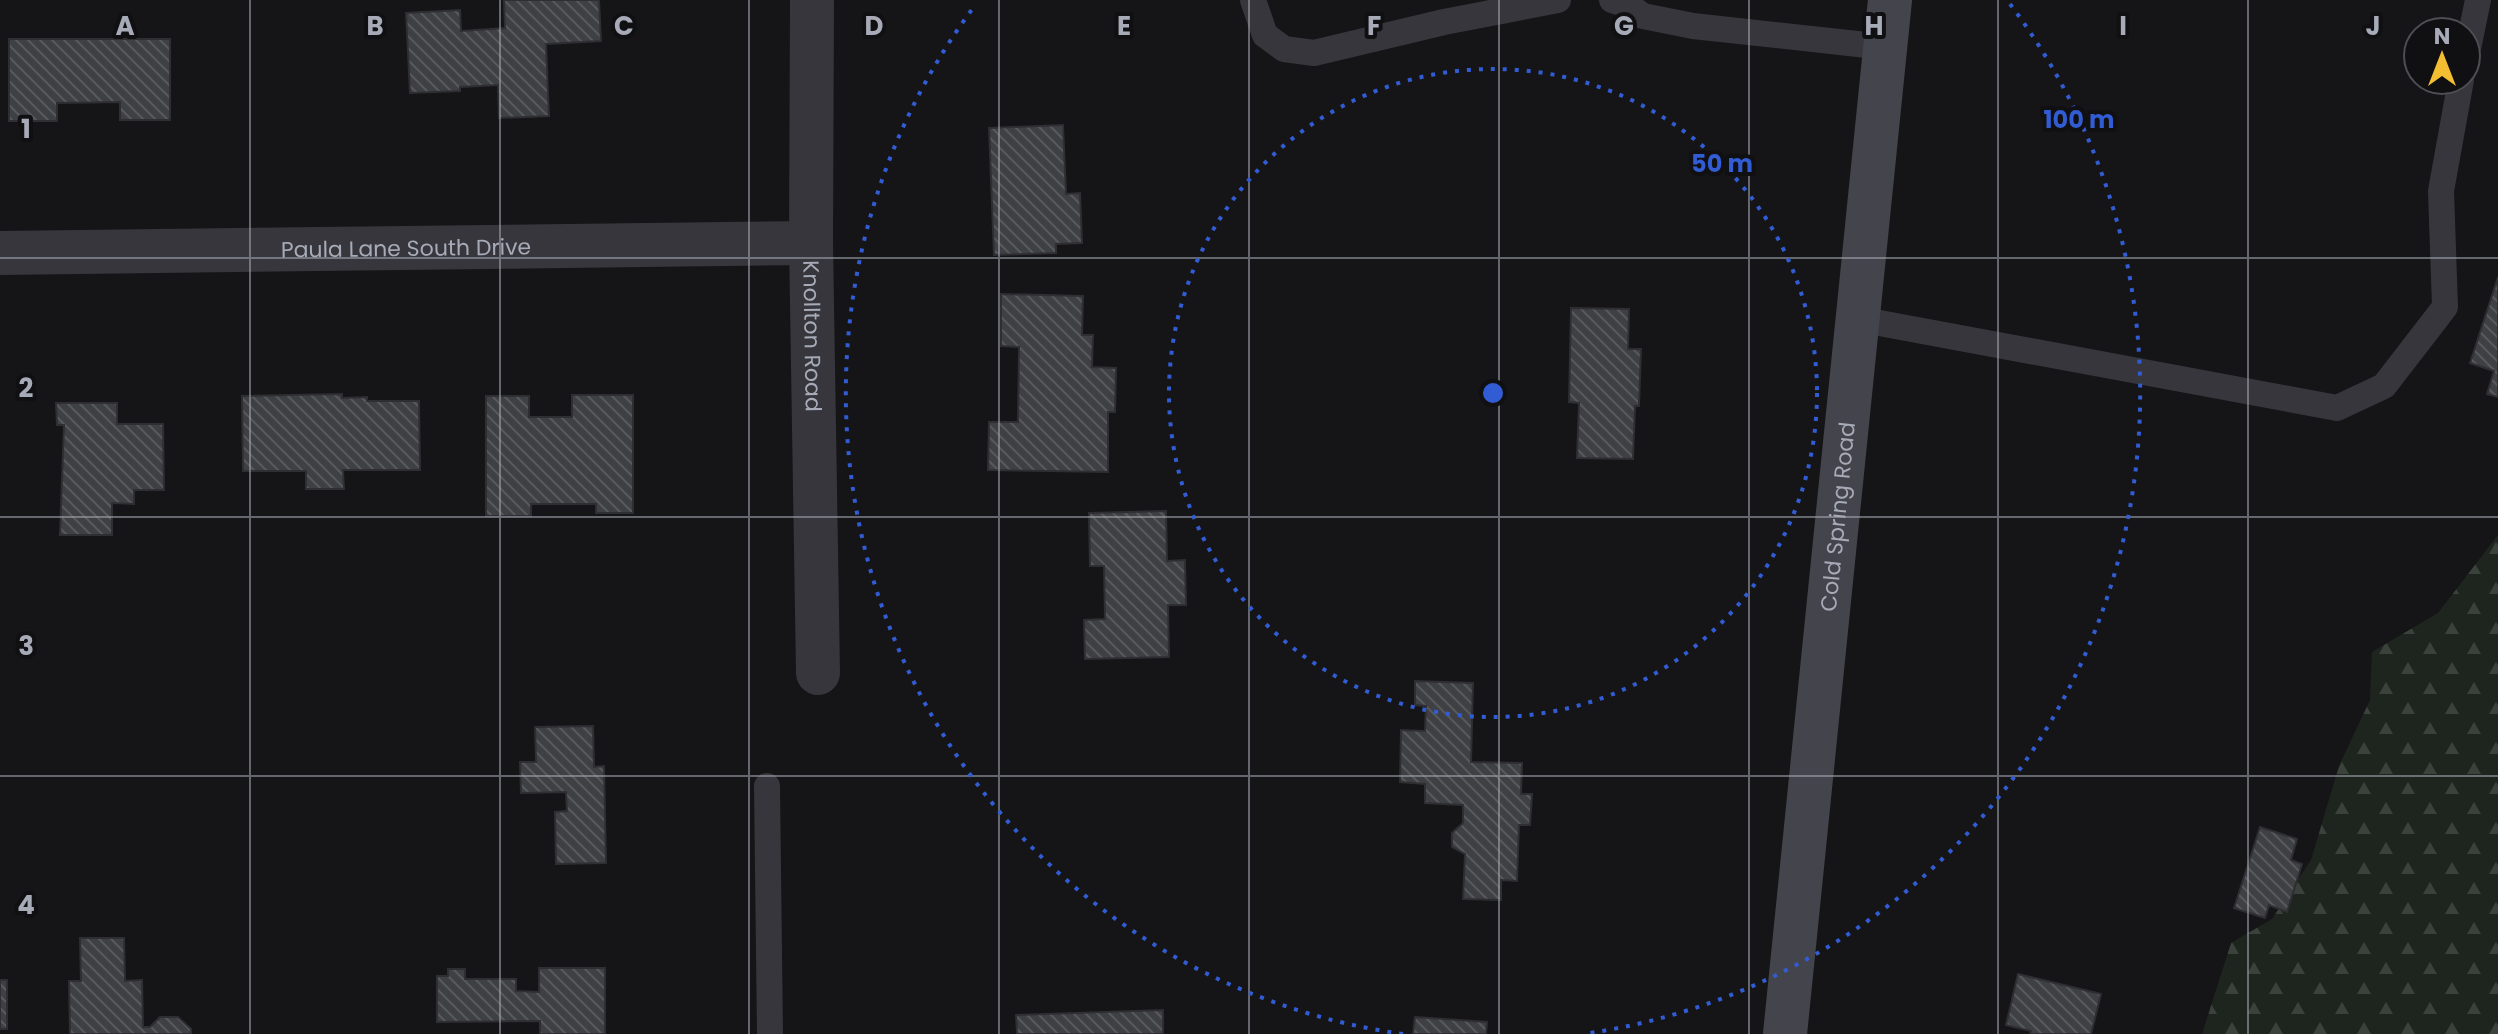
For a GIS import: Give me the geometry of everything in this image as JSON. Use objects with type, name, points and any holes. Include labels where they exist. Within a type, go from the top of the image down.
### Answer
[{"type":"street","name":"Knollton Road","points":[[812,0],[811,243],[818,673]]},
{"type":"street","name":"Cold Spring Road","points":[[1785,1034],[1890,0]]},
{"type":"street","name":"Paula Lane South Drive","points":[[0,253],[811,243]]},
{"type":"lane","points":[[1253,0],[1265,35],[1284,49],[1314,53],[1444,22],[1558,0]]},
{"type":"lane","points":[[1612,0],[1628,5],[1643,16],[1693,26],[1885,47]]},
{"type":"lane","points":[[1858,319],[2337,408],[2384,386],[2445,307],[2441,191],[2458,96]]},
{"type":"lane","points":[[767,786],[770,1034]]},
{"type":"green space","points":[[2498,535],[2498,1034],[2202,1034],[2231,943],[2272,919],[2311,860],[2339,766],[2370,700],[2372,652],[2438,613]]},
{"type":"building","points":[[504,0],[599,0],[601,41],[546,44],[549,116],[499,118],[498,85],[460,87],[460,91],[410,93],[406,13],[460,10],[461,31],[505,28]]},
{"type":"building","points":[[9,39],[170,39],[170,120],[120,120],[120,102],[57,103],[57,121],[9,121]]},
{"type":"building","points":[[1063,125],[1066,194],[1080,193],[1082,243],[1056,244],[1056,253],[994,255],[989,128]]},
{"type":"building","points":[[2498,277],[2498,397],[2487,394],[2494,371],[2470,363]]},
{"type":"building","points":[[1001,294],[1083,296],[1082,335],[1093,335],[1092,367],[1116,368],[1115,412],[1108,412],[1108,472],[988,470],[989,422],[1018,422],[1019,347],[1001,346]]},
{"type":"building","points":[[1571,308],[1629,309],[1628,349],[1641,349],[1633,459],[1577,458],[1579,403],[1569,402]]},
{"type":"building","points":[[342,394],[342,398],[367,397],[367,401],[419,401],[420,470],[343,470],[344,489],[306,489],[306,471],[243,471],[242,396]]},
{"type":"building","points":[[572,395],[633,395],[633,513],[596,513],[596,504],[531,504],[531,516],[486,516],[486,396],[529,396],[529,417],[572,417]]},
{"type":"building","points":[[56,403],[117,403],[117,424],[163,424],[164,490],[134,490],[134,504],[112,503],[112,535],[60,535],[64,425],[57,425]]},
{"type":"building","points":[[1166,511],[1167,561],[1185,560],[1186,605],[1168,605],[1169,657],[1085,659],[1084,620],[1105,619],[1104,566],[1090,566],[1089,513]]},
{"type":"building","points":[[1415,681],[1473,683],[1471,762],[1522,763],[1521,794],[1532,794],[1530,825],[1519,825],[1517,881],[1501,880],[1501,900],[1463,899],[1465,854],[1452,847],[1452,833],[1463,823],[1463,805],[1425,803],[1425,784],[1400,782],[1401,730],[1425,731],[1426,706],[1415,705]]},
{"type":"building","points":[[593,726],[594,767],[604,766],[606,863],[556,864],[555,812],[567,811],[566,792],[521,793],[520,762],[536,762],[535,727]]},
{"type":"building","points":[[2260,827],[2297,839],[2291,860],[2302,864],[2287,912],[2269,905],[2265,918],[2234,908]]},
{"type":"building","points":[[80,938],[124,938],[125,981],[142,980],[143,1027],[150,1027],[160,1017],[178,1017],[191,1029],[191,1034],[70,1034],[69,981],[81,981]]},
{"type":"building","points":[[539,968],[605,968],[605,1034],[540,1034],[540,1021],[437,1022],[437,976],[448,976],[448,969],[465,969],[465,979],[516,979],[516,991],[539,992]]},
{"type":"building","points":[[2018,974],[2101,994],[2091,1034],[2030,1034],[2031,1031],[2006,1025]]},
{"type":"building","points":[[0,980],[7,980],[7,1029],[0,1029]]},
{"type":"building","points":[[1163,1010],[1163,1034],[1017,1034],[1016,1015]]},
{"type":"building","points":[[1415,1017],[1487,1022],[1486,1034],[1413,1034]]}]
